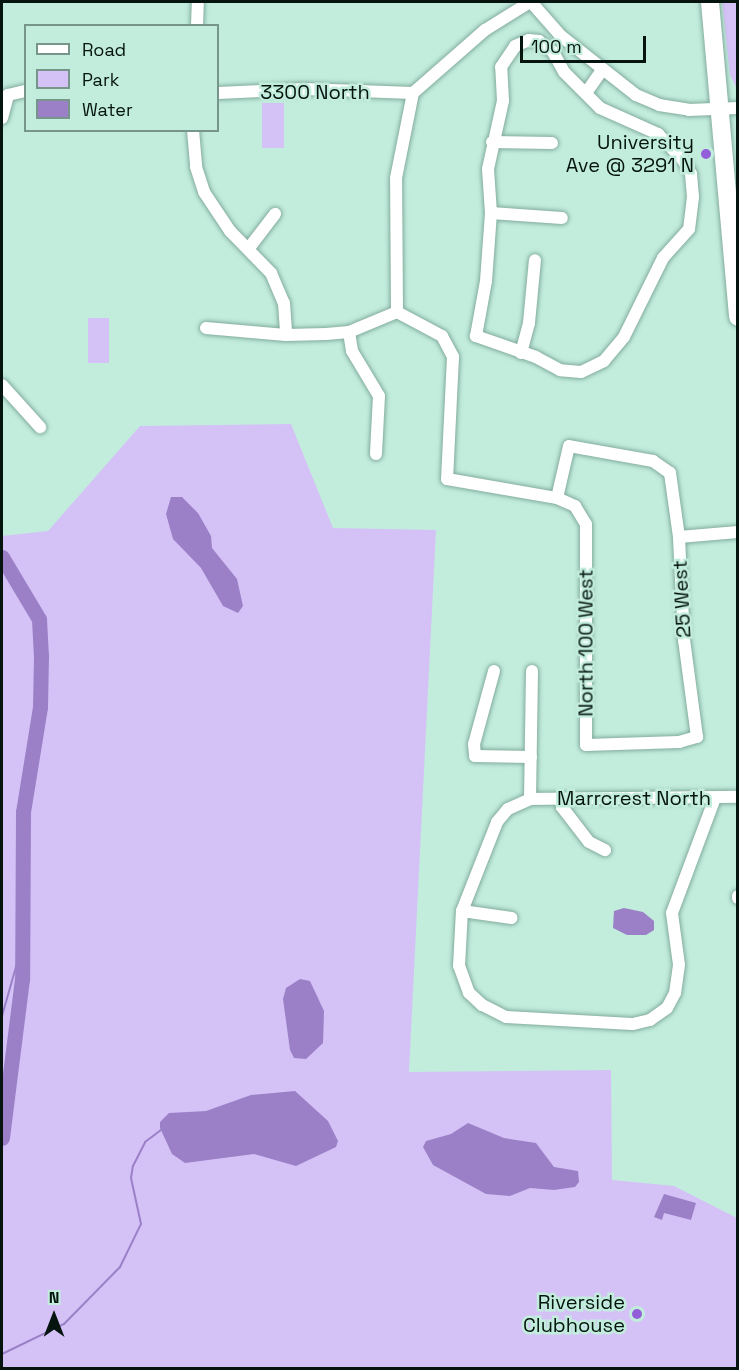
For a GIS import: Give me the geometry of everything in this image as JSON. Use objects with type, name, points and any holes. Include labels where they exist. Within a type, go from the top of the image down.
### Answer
[{"type":"highway","points":[[710,2],[728,108],[738,317]]},
{"type":"street","points":[[196,24],[198,2]]},
{"type":"street","points":[[397,312],[396,178],[413,93],[485,30],[531,2],[561,36],[636,95],[659,105],[689,110],[728,108]]},
{"type":"street","points":[[539,41],[600,108],[658,134],[670,144],[691,174],[693,214],[689,229],[663,258],[624,337],[604,361],[592,369],[571,373],[476,336],[484,294],[491,213],[488,169],[492,142],[503,101],[501,67],[515,46],[539,41]]},
{"type":"street","points":[[585,93],[603,70]]},
{"type":"street","name":"3300 North","points":[[219,93],[304,89],[413,93]]},
{"type":"street","points":[[2,118],[8,95],[24,91]]},
{"type":"street","points":[[193,132],[196,167],[204,192],[225,225],[272,273],[279,288],[285,335]]},
{"type":"street","points":[[492,142],[552,143]]},
{"type":"street","points":[[491,213],[562,218]]},
{"type":"street","points":[[249,248],[275,214]]},
{"type":"street","points":[[521,353],[529,323],[535,260]]},
{"type":"street","points":[[206,328],[285,335],[349,332],[397,312]]},
{"type":"street","points":[[397,312],[442,336],[451,347],[447,479],[557,498]]},
{"type":"street","points":[[349,332],[352,351],[380,396],[376,454]]},
{"type":"street","points":[[2,385],[40,427]]},
{"type":"street","name":"25 West","points":[[557,498],[569,446],[578,445],[661,464],[674,483],[684,640],[697,737],[679,742],[586,746]]},
{"type":"street","name":"North 100 West","points":[[557,498],[580,511],[586,524],[586,746]]},
{"type":"street","points":[[679,537],[738,532]]},
{"type":"street","points":[[494,671],[474,744],[478,756],[531,757]]},
{"type":"street","points":[[532,671],[530,799],[508,809],[497,822],[470,883],[462,911],[462,980],[482,1005],[506,1017],[632,1024],[650,1020],[667,1008],[675,993],[679,965],[672,913],[715,798]]},
{"type":"street","name":"Marrcrest North","points":[[530,799],[738,797]]},
{"type":"street","points":[[561,799],[562,807],[589,842],[605,850]]},
{"type":"street","points":[[462,911],[512,918]]},
{"type":"green space","points":[[722,2],[737,2],[737,89],[730,75]]},
{"type":"green space","points":[[262,103],[284,103],[284,148],[262,148]]},
{"type":"green space","points":[[88,318],[109,318],[109,363],[88,363]]},
{"type":"green space","points":[[291,424],[333,528],[436,530],[409,1072],[611,1070],[612,1180],[674,1186],[737,1218],[737,1368],[2,1368],[2,536],[48,531],[140,426]]},
{"type":"water","points":[[171,497],[182,497],[198,513],[211,536],[212,548],[237,579],[243,606],[238,613],[223,606],[201,568],[173,539],[166,514]]},
{"type":"water","points":[[624,908],[643,912],[654,921],[654,930],[646,935],[627,935],[613,928],[614,911]]},
{"type":"water","points":[[300,979],[310,981],[324,1011],[323,1043],[306,1059],[294,1058],[290,1050],[283,999],[286,988]]},
{"type":"water","points":[[295,1091],[328,1121],[338,1141],[336,1147],[296,1166],[254,1154],[185,1163],[172,1154],[160,1128],[160,1122],[169,1113],[206,1111],[251,1095]]},
{"type":"water","points":[[468,1123],[504,1138],[536,1143],[554,1167],[578,1171],[579,1182],[575,1187],[554,1190],[530,1188],[510,1196],[486,1194],[433,1165],[423,1147],[426,1141],[451,1134]]},
{"type":"water","points":[[664,1194],[696,1203],[691,1220],[664,1213],[662,1220],[654,1217]]},
{"type":"waterway","points":[[2,557],[39,619],[41,656],[40,707],[23,812],[22,979],[2,1138]]},
{"type":"waterway","points":[[2,1016],[22,946]]},
{"type":"waterway","points":[[2,1354],[64,1324],[120,1267],[141,1224],[131,1178],[133,1166],[145,1142],[161,1130]]},
{"type":"place","name":"University Ave @ 3291 N","points":[[706,154]]},
{"type":"place","name":"Riverside Clubhouse","points":[[637,1314]]}]
